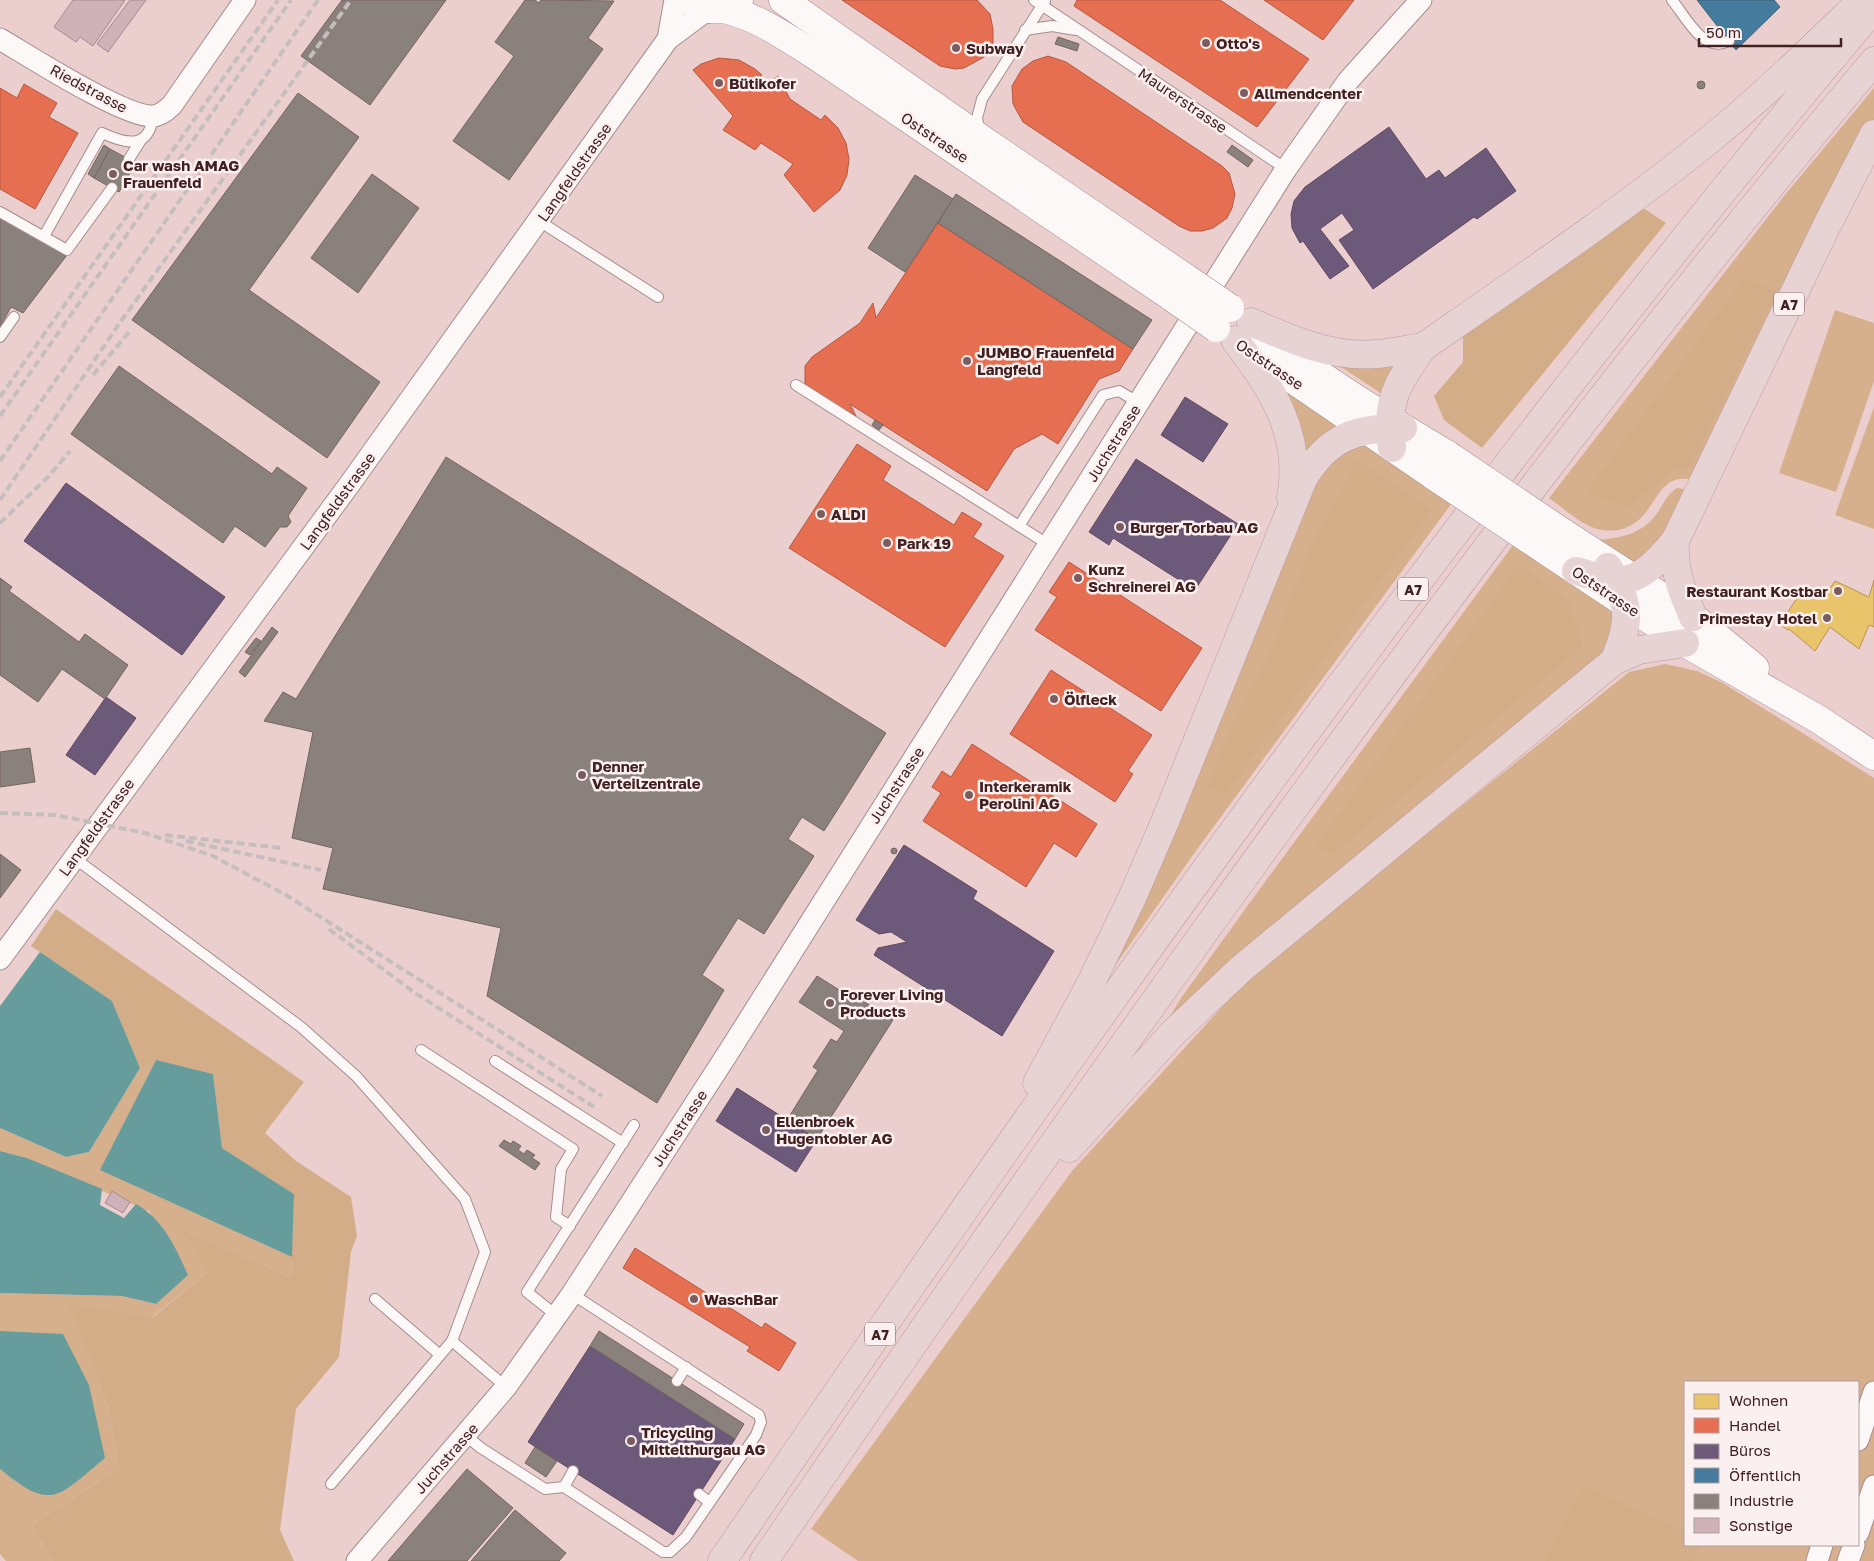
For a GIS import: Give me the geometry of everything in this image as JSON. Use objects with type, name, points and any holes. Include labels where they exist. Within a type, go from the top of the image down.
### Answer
[{"type":"highway","points":[[1388,430],[1393,395],[1403,375],[1423,347],[1614,212],[1703,145],[1766,91],[1862,0]]},
{"type":"highway","name":"A7","points":[[722,1561],[979,1191],[1246,815],[1406,597],[1664,261],[1874,8]]},
{"type":"highway","name":"A7","points":[[764,1561],[1162,990],[1437,613],[1655,329],[1874,61]]},
{"type":"highway","name":"A7","points":[[1614,661],[1625,635],[1620,581],[1650,568],[1674,541],[1826,227],[1874,134]]},
{"type":"highway","points":[[1233,324],[1331,352],[1377,354],[1423,347]]},
{"type":"highway","name":"A7","points":[[1233,324],[1274,395],[1286,421],[1292,448],[1294,474],[1289,510]]},
{"type":"highway","name":"A7","points":[[979,1191],[1090,985],[1132,898],[1164,824],[1303,479],[1321,454],[1342,439],[1388,430]]},
{"type":"highway","name":"A7","points":[[1674,541],[1677,579],[1694,618]]},
{"type":"highway","points":[[1576,570],[1620,581]]},
{"type":"highway","name":"A7","points":[[983,1245],[1173,1033],[1209,997],[1282,934],[1614,661],[1639,650],[1686,643]]},
{"type":"main road","name":"Oststrasse","points":[[783,0],[983,140],[1180,288]]},
{"type":"main road","name":"Oststrasse","points":[[714,4],[739,12],[772,28],[1180,288],[1233,324],[1286,352],[1388,430],[1555,542],[1620,581],[1694,618],[1818,719]]},
{"type":"main road","name":"Oststrasse","points":[[1555,542],[1576,570]]},
{"type":"main road","name":"Oststrasse","points":[[1620,581],[1686,643],[1818,719],[1874,756]]},
{"type":"street","points":[[153,116],[172,105],[245,0]]},
{"type":"street","name":"Langfeldstrasse","points":[[668,39],[676,0]]},
{"type":"street","name":"Juchstrasse","points":[[357,1561],[506,1387],[572,1294],[728,1052],[1286,170],[1348,81],[1421,0]]},
{"type":"street","name":"Langfeldstrasse","points":[[0,958],[349,486],[668,39],[714,4]]},
{"type":"street","name":"Riedstrasse","points":[[0,39],[125,109],[153,116]]},
{"type":"street","points":[[1859,1437],[1874,1392]]},
{"type":"street","points":[[1859,1530],[1874,1486]]},
{"type":"street","points":[[1817,1561],[1822,1546]]},
{"type":"street","points":[[1848,1561],[1854,1546]]},
{"type":"lane","points":[[1672,0],[1703,39],[1715,44],[1729,41]]},
{"type":"lane","name":"Maurerstrasse","points":[[983,140],[977,118],[982,99],[1040,2],[1286,170]]},
{"type":"lane","name":"Maurerstrasse","points":[[1025,30],[1052,26],[1080,31]]},
{"type":"lane","points":[[129,160],[141,140],[151,129],[153,116]]},
{"type":"lane","points":[[44,236],[102,134],[123,143],[141,140]]},
{"type":"lane","points":[[0,212],[68,250],[112,188]]},
{"type":"lane","points":[[539,221],[658,296]]},
{"type":"lane","points":[[0,337],[14,317]]},
{"type":"lane","points":[[796,384],[1049,545]]},
{"type":"lane","points":[[1019,526],[1103,395],[1119,391],[1139,403]]},
{"type":"lane","points":[[74,857],[301,1027],[356,1076],[465,1199],[485,1252],[452,1341],[331,1484]]},
{"type":"lane","points":[[421,1050],[573,1149],[561,1169],[556,1218],[570,1226]]},
{"type":"lane","points":[[495,1061],[623,1143]]},
{"type":"lane","points":[[556,1316],[528,1292],[634,1126]]},
{"type":"lane","points":[[465,1435],[481,1448],[545,1489],[564,1487],[663,1552],[670,1552],[678,1546],[756,1434],[761,1422],[759,1415],[572,1294]]},
{"type":"lane","points":[[375,1299],[440,1356]]},
{"type":"lane","points":[[452,1341],[506,1387]]},
{"type":"lane","points":[[677,1381],[686,1367]]},
{"type":"lane","points":[[564,1487],[573,1472]]},
{"type":"lane","points":[[699,1494],[709,1502]]},
{"type":"shaded area","points":[[1874,88],[1874,119],[1833,196],[1692,480],[1679,479],[1670,483],[1662,490],[1641,518],[1631,525],[1618,530],[1597,529],[1576,519],[1549,498],[1784,196]]},
{"type":"shaded area","points":[[1643,208],[1666,223],[1482,448],[1444,420],[1434,396],[1463,362],[1463,335]]},
{"type":"shaded area","points":[[1743,279],[1777,290],[1691,467],[1670,472],[1629,507],[1586,493]]},
{"type":"shaded area","points":[[1835,310],[1874,323],[1874,381],[1836,492],[1779,473]]},
{"type":"shaded area","points":[[1396,362],[1382,394],[1338,365]]},
{"type":"shaded area","points":[[1285,392],[1339,425],[1307,458]]},
{"type":"shaded area","points":[[1874,407],[1874,529],[1835,515]]},
{"type":"shaded area","points":[[1361,442],[1452,503],[1198,848],[1107,977],[1323,467]]},
{"type":"shaded area","points":[[1357,460],[1432,510],[1226,794],[1207,787],[1229,731],[1271,650],[1308,552]]},
{"type":"shaded area","points":[[1677,488],[1689,490],[1664,539],[1636,566],[1593,540],[1621,537],[1645,526]]},
{"type":"shaded area","points":[[1513,545],[1614,608],[1618,627],[1602,655],[1166,1023],[1181,998],[1259,890]]},
{"type":"shaded area","points":[[1519,564],[1568,600],[1583,646],[1332,855],[1314,848]]},
{"type":"shaded area","points":[[1665,664],[1697,671],[1723,683],[1874,778],[1874,1561],[858,1561],[811,1529],[1072,1171],[1253,973],[1629,672]]},
{"type":"shaded area","points":[[56,909],[304,1082],[265,1133],[296,1161],[351,1197],[357,1236],[351,1252],[339,1357],[296,1409],[280,1530],[294,1561],[53,1561],[31,1525],[119,1469],[108,1406],[68,1303],[153,1317],[207,1273],[183,1231],[291,1277],[294,1194],[222,1148],[213,1074],[156,1061],[140,1068],[112,1001],[31,946]]},
{"type":"shaded area","points":[[156,1060],[101,1170],[292,1257],[291,1277],[184,1232],[207,1273],[152,1317],[69,1304],[108,1406],[119,1469],[31,1525],[53,1561],[6,1561],[0,1554],[0,1469],[20,1485],[0,1331],[0,1293],[122,1296],[156,1304],[150,1212],[27,1158],[0,1151],[0,1128],[66,1157],[89,1152],[140,1068]]},
{"type":"shaded area","points":[[1583,1486],[1684,1531],[1684,1546],[1700,1546],[1693,1561],[1545,1561]]},
{"type":"water","points":[[40,952],[112,1001],[140,1068],[89,1152],[66,1157],[0,1128],[0,1006]]},
{"type":"water","points":[[156,1060],[213,1074],[222,1148],[294,1194],[292,1257],[100,1170]]},
{"type":"water","points":[[0,1151],[27,1158],[102,1189],[100,1205],[124,1218],[136,1204],[154,1218],[168,1235],[188,1275],[156,1304],[122,1296],[0,1293]]},
{"type":"water","points":[[0,1331],[63,1334],[89,1385],[105,1458],[65,1490],[55,1494],[44,1495],[32,1491],[0,1469]]},
{"type":"building: Wohnen","name":"Primestay Hotel","points":[[1874,580],[1874,627],[1869,625],[1859,649],[1830,627],[1815,651],[1789,629],[1776,622],[1785,611],[1787,613],[1806,585],[1822,599],[1835,581],[1869,597]]},
{"type":"building: Handel","points":[[842,0],[977,0],[990,14],[993,43],[984,57],[964,68],[955,69],[940,66]]},
{"type":"building: Handel","name":"Allmendcenter","points":[[1077,0],[1220,0],[1309,59],[1257,127],[1074,6]]},
{"type":"building: Handel","name":"Allmendcenter","points":[[1264,0],[1354,0],[1323,40]]},
{"type":"building: Handel","points":[[1048,56],[1066,62],[1222,166],[1229,173],[1235,194],[1232,208],[1227,218],[1213,228],[1202,231],[1190,231],[1179,226],[1023,122],[1013,104],[1012,86],[1022,69],[1033,61]]},
{"type":"building: Handel","points":[[719,58],[739,60],[755,69],[762,75],[754,83],[761,91],[778,76],[790,99],[821,120],[825,115],[838,128],[846,143],[849,159],[847,175],[840,190],[814,212],[784,175],[793,164],[761,143],[755,150],[723,130],[733,116],[693,70],[701,64]]},
{"type":"building: Handel","points":[[24,84],[57,103],[49,117],[78,133],[35,209],[0,189],[0,88],[17,98]]},
{"type":"building: Handel","name":"JUMBO Frauenfeld Langfeld","points":[[938,223],[1133,349],[1119,371],[1099,379],[1058,444],[1042,434],[1014,449],[987,491],[850,404],[856,416],[811,391],[805,383],[805,366],[812,357],[860,323],[873,303],[876,318]]},
{"type":"building: Handel","name":"Park 19","points":[[857,444],[891,466],[883,480],[954,525],[962,512],[982,524],[973,537],[1004,556],[945,647],[789,548]]},
{"type":"building: Handel","points":[[1069,562],[1202,648],[1161,711],[1035,630],[1057,597],[1049,592]]},
{"type":"building: Handel","points":[[1051,670],[1152,735],[1128,771],[1133,774],[1115,802],[1010,734]]},
{"type":"building: Handel","points":[[972,744],[1097,824],[1076,857],[1054,843],[1026,887],[923,821],[941,793],[932,787],[942,771],[951,777]]},
{"type":"building: Handel","name":"WaschBar","points":[[635,1248],[762,1328],[765,1323],[796,1343],[779,1371],[747,1351],[750,1347],[623,1268]]},
{"type":"building: Büros","points":[[1389,127],[1426,179],[1439,170],[1445,178],[1486,148],[1516,191],[1477,219],[1474,217],[1373,289],[1339,240],[1354,230],[1342,213],[1320,229],[1349,266],[1330,279],[1303,241],[1300,243],[1292,228],[1291,214],[1294,201],[1305,187]]},
{"type":"building: Büros","points":[[1185,397],[1228,424],[1203,462],[1161,435]]},
{"type":"building: Büros","points":[[1136,459],[1238,524],[1195,590],[1113,538],[1109,545],[1089,532]]},
{"type":"building: Büros","points":[[66,483],[225,597],[182,655],[24,541]]},
{"type":"building: Büros","points":[[106,697],[136,718],[95,775],[66,755]]},
{"type":"building: Büros","points":[[904,845],[977,891],[973,899],[1054,951],[1002,1036],[874,955],[878,948],[907,942],[891,932],[879,934],[856,920]]},
{"type":"building: Büros","name":"Ellenbroek Hugentobler AG","points":[[737,1088],[817,1139],[796,1172],[716,1121]]},
{"type":"building: Büros","name":"Tricycling Mittelthurgau AG","points":[[590,1346],[735,1439],[673,1535],[528,1442]]},
{"type":"building: Öffentlich","points":[[1697,0],[1774,0],[1780,7],[1736,50]]},
{"type":"building: Industrie","points":[[342,0],[446,0],[370,105],[301,56]]},
{"type":"building: Industrie","points":[[525,0],[535,0],[539,3],[541,0],[614,1],[588,38],[603,49],[509,180],[453,141],[514,56],[495,42]]},
{"type":"building: Industrie","points":[[1058,37],[1079,44],[1077,51],[1055,44]]},
{"type":"building: Industrie","points":[[1701,81],[1705,85],[1701,89],[1697,85]]},
{"type":"building: Industrie","points":[[298,93],[359,137],[249,290],[380,382],[327,458],[132,320]]},
{"type":"building: Industrie","points":[[104,145],[110,149],[94,178],[88,174]]},
{"type":"building: Industrie","points":[[1232,145],[1253,160],[1248,167],[1227,152]]},
{"type":"building: Industrie","name":"Car wash AMAG Frauenfeld","points":[[110,149],[136,163],[119,192],[94,178]]},
{"type":"building: Industrie","points":[[372,174],[419,208],[358,293],[311,258]]},
{"type":"building: Industrie","points":[[915,175],[953,199],[905,272],[868,248]]},
{"type":"building: Industrie","points":[[956,194],[1152,320],[1133,349],[938,223]]},
{"type":"building: Industrie","points":[[0,218],[67,255],[23,313],[11,307],[0,327]]},
{"type":"building: Industrie","points":[[119,366],[272,474],[277,467],[307,488],[288,516],[291,522],[287,527],[280,527],[265,547],[235,526],[223,543],[71,434]]},
{"type":"building: Industrie","points":[[875,420],[883,425],[879,430],[872,425]]},
{"type":"building: Industrie","name":"Denner Verteilzentrale","points":[[446,457],[886,733],[824,831],[802,817],[788,839],[814,856],[764,934],[738,918],[702,975],[724,990],[657,1103],[487,996],[501,928],[323,889],[333,848],[292,838],[313,732],[264,721],[283,692],[296,699]]},
{"type":"building: Industrie","points":[[0,578],[12,587],[9,591],[79,642],[85,634],[128,665],[105,699],[62,669],[38,702],[0,675]]},
{"type":"building: Industrie","points":[[272,627],[278,632],[245,677],[239,672]]},
{"type":"building: Industrie","points":[[256,638],[261,641],[250,655],[245,652]]},
{"type":"building: Industrie","points":[[30,748],[35,782],[0,787],[0,752]]},
{"type":"building: Industrie","points":[[894,848],[897,851],[894,854],[891,851]]},
{"type":"building: Industrie","points":[[0,854],[21,870],[0,898]]},
{"type":"building: Industrie","points":[[817,976],[852,998],[854,995],[893,1020],[817,1139],[787,1120],[818,1070],[813,1067],[831,1039],[837,1042],[844,1031],[799,1002]]},
{"type":"building: Industrie","points":[[504,1140],[511,1144],[513,1141],[521,1146],[518,1150],[524,1154],[527,1150],[535,1155],[532,1158],[540,1163],[535,1170],[499,1146]]},
{"type":"building: Industrie","points":[[599,1331],[744,1424],[735,1439],[590,1346]]},
{"type":"building: Industrie","points":[[535,1447],[557,1461],[546,1477],[525,1463]]},
{"type":"building: Industrie","points":[[467,1469],[513,1508],[467,1561],[388,1561]]},
{"type":"building: Industrie","points":[[515,1510],[566,1553],[559,1561],[471,1561]]},
{"type":"building: Sonstige","points":[[73,0],[125,0],[93,46],[80,37],[76,42],[54,27]]},
{"type":"building: Sonstige","points":[[130,0],[146,0],[108,52],[97,44]]},
{"type":"building: Sonstige","points":[[112,1191],[130,1202],[123,1213],[105,1203]]},
{"type":"railway","points":[[0,397],[278,0]]},
{"type":"railway","points":[[0,416],[291,0]]},
{"type":"railway","points":[[0,461],[318,0]]},
{"type":"railway","points":[[0,500],[121,321],[351,0]]},
{"type":"railway","points":[[93,375],[129,332]]},
{"type":"railway","points":[[0,523],[49,476],[70,451]]},
{"type":"railway","points":[[0,813],[55,815],[145,833],[213,856],[286,895],[602,1096]]},
{"type":"railway","points":[[165,835],[281,848]]},
{"type":"railway","points":[[186,841],[321,870]]},
{"type":"railway","points":[[329,929],[415,993],[594,1107]]},
{"type":"place","name":"Otto's","points":[[1206,43]]},
{"type":"place","name":"Subway","points":[[956,48]]},
{"type":"place","name":"Bütikofer","points":[[719,83]]},
{"type":"place","name":"Allmendcenter","points":[[1244,93]]},
{"type":"place","name":"Car wash AMAG Frauenfeld","points":[[113,174]]},
{"type":"place","name":"JUMBO Frauenfeld Langfeld","points":[[967,361]]},
{"type":"place","name":"ALDI","points":[[821,514]]},
{"type":"place","name":"Burger Torbau AG","points":[[1120,527]]},
{"type":"place","name":"Park 19","points":[[887,543]]},
{"type":"place","name":"Kunz Schreinerei AG","points":[[1078,578]]},
{"type":"place","name":"Restaurant Kostbar","points":[[1838,591]]},
{"type":"place","name":"Primestay Hotel","points":[[1827,618]]},
{"type":"place","name":"Ölfleck","points":[[1054,699]]},
{"type":"place","name":"Denner Verteilzentrale","points":[[582,775]]},
{"type":"place","name":"Interkeramik Perolini AG","points":[[969,795]]},
{"type":"place","name":"Forever Living Products","points":[[830,1003]]},
{"type":"place","name":"Ellenbroek Hugentobler AG","points":[[766,1130]]},
{"type":"place","name":"WaschBar","points":[[694,1299]]},
{"type":"place","name":"Tricycling Mittelthurgau AG","points":[[631,1441]]}]
